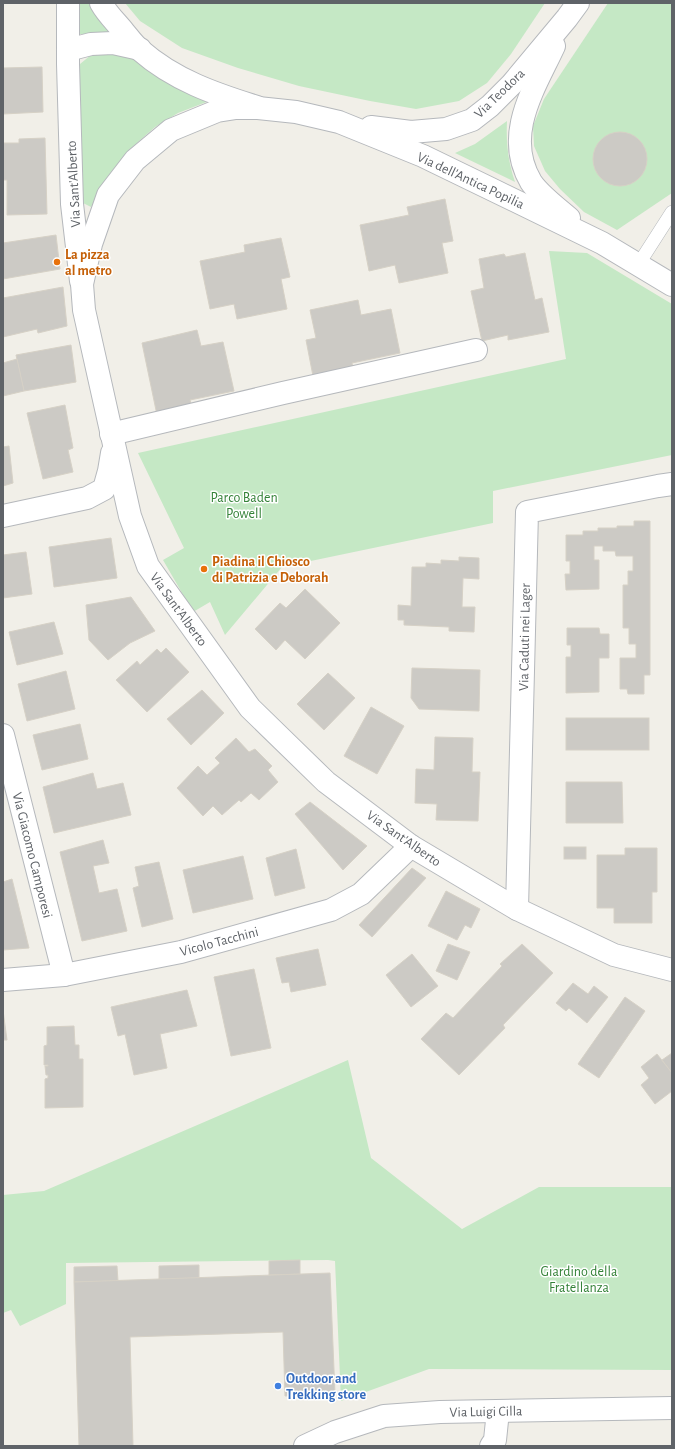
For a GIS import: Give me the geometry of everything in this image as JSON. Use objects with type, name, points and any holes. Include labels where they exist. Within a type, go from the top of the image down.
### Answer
[{"type":"street","name":"Via Sant'Alberto","points":[[68,3],[72,204],[84,310],[130,516],[148,566],[250,708],[326,782],[411,846],[517,909],[614,956],[672,970]]},
{"type":"street","name":"Via dell'Antica Popilia","points":[[101,3],[106,12],[140,49],[158,64],[182,79],[213,93],[258,108]]},
{"type":"street","name":"Via Teodora","points":[[338,122],[411,132],[446,130],[472,120],[490,106],[512,84],[572,11]]},
{"type":"street","name":"Via Teodora","points":[[572,11],[523,115],[520,138],[522,160],[532,183],[555,207],[602,244]]},
{"type":"street","name":"Via dell'Antica Popilia","points":[[68,50],[91,44],[113,44],[140,49]]},
{"type":"street","name":"Via dell'Antica Popilia","points":[[82,284],[91,244],[108,195],[135,160],[172,130],[217,111],[236,108],[258,108],[296,112],[338,122],[423,156],[602,244],[672,285]]},
{"type":"street","points":[[3,516],[87,498],[104,489],[109,471],[112,440],[283,393],[476,350]]},
{"type":"street","name":"Via Caduti nei Lager","points":[[517,909],[527,512],[672,484]]},
{"type":"street","name":"Via Giacomo Camporesi","points":[[3,736],[64,975]]},
{"type":"street","name":"Vicolo Tacchini","points":[[3,980],[64,975],[180,952],[331,910],[361,894],[411,846]]},
{"type":"street","name":"Via Luigi Cilla","points":[[306,1446],[335,1432],[384,1416],[440,1412],[672,1408]]},
{"type":"street","points":[[491,1446],[495,1440],[498,1411]]},
{"type":"lane","points":[[638,265],[672,212]]},
{"type":"green space","points":[[78,3],[91,3],[118,35],[78,34]]},
{"type":"green space","points":[[125,3],[545,3],[511,54],[487,83],[459,101],[416,109],[299,86],[238,68],[182,48],[140,21]]},
{"type":"green space","points":[[608,3],[672,3],[672,193],[617,230],[584,212],[560,189],[545,171],[534,146],[533,126],[544,99]]},
{"type":"green space","points":[[109,51],[129,55],[209,101],[178,113],[155,127],[129,150],[108,176],[91,207],[81,202],[77,86],[80,64],[91,55]]},
{"type":"green space","points":[[507,121],[508,152],[515,182],[455,153],[475,144]]},
{"type":"green space","name":"Parco Baden Powell","points":[[549,251],[587,253],[672,304],[672,455],[493,491],[493,523],[282,567],[225,635],[210,602],[193,612],[163,560],[184,548],[138,453],[566,359]]},
{"type":"green space","name":"Giardino della Fratellanza","points":[[348,1060],[371,1158],[462,1229],[539,1187],[672,1187],[672,1370],[429,1369],[341,1401],[335,1261],[328,1260],[66,1263],[66,1304],[20,1326],[11,1310],[3,1313],[3,1195],[44,1191]]},
{"type":"building","points":[[42,67],[43,112],[3,114],[3,68]]},
{"type":"building","points":[[615,132],[625,132],[635,136],[643,144],[647,154],[647,164],[643,174],[635,182],[625,186],[615,186],[605,182],[597,174],[593,164],[593,154],[597,144],[605,136]]},
{"type":"building","points":[[45,138],[47,214],[7,215],[7,180],[3,180],[3,143],[19,143],[19,139]]},
{"type":"building","points":[[445,199],[453,241],[442,243],[448,273],[399,283],[395,265],[369,271],[360,225],[409,215],[407,207]]},
{"type":"building","points":[[56,235],[60,269],[3,279],[3,243]]},
{"type":"building","points":[[281,238],[290,277],[281,279],[287,309],[237,319],[234,304],[210,309],[200,261],[245,252],[244,245]]},
{"type":"building","points":[[525,253],[535,300],[542,298],[549,332],[508,340],[508,335],[482,341],[471,291],[484,288],[479,259],[504,254],[506,257]]},
{"type":"building","points":[[63,287],[67,326],[38,333],[37,329],[3,337],[3,298]]},
{"type":"building","points":[[358,300],[361,315],[391,309],[400,353],[352,363],[353,368],[313,376],[306,340],[316,338],[310,310]]},
{"type":"building","points":[[197,330],[201,346],[223,342],[234,391],[190,400],[192,408],[157,415],[142,343]]},
{"type":"building","points":[[71,345],[76,382],[24,391],[16,355]]},
{"type":"building","points":[[17,359],[24,391],[3,396],[3,363]]},
{"type":"building","points":[[65,405],[73,448],[68,450],[73,472],[43,479],[27,413]]},
{"type":"building","points":[[9,446],[13,483],[3,486],[3,447]]},
{"type":"building","points":[[634,521],[650,521],[650,675],[644,675],[644,694],[628,694],[627,689],[620,689],[620,658],[636,658],[636,644],[629,644],[629,628],[623,628],[623,585],[628,585],[628,571],[633,571],[633,556],[616,556],[615,551],[603,551],[603,546],[594,546],[594,560],[599,560],[599,589],[566,590],[565,574],[570,574],[570,561],[566,561],[566,535],[583,535],[583,531],[598,531],[598,528],[634,526]]},
{"type":"building","points":[[111,538],[117,578],[54,587],[49,547]]},
{"type":"building","points":[[26,552],[32,594],[3,598],[3,555]]},
{"type":"building","points":[[459,557],[479,558],[479,579],[463,578],[462,607],[475,607],[474,632],[449,631],[449,627],[404,625],[404,620],[398,620],[398,605],[411,606],[412,567],[426,567],[426,563],[441,564],[441,560],[459,561]]},
{"type":"building","points":[[305,589],[340,623],[305,659],[285,640],[276,650],[255,629],[280,603],[286,608]]},
{"type":"building","points":[[131,597],[155,631],[130,643],[108,660],[89,640],[86,605]]},
{"type":"building","points":[[54,622],[63,654],[17,665],[9,632]]},
{"type":"building","points":[[567,628],[599,628],[600,634],[609,634],[609,658],[599,658],[599,692],[566,693],[566,657],[571,657],[571,645],[567,645]]},
{"type":"building","points":[[166,648],[189,672],[147,712],[116,680],[137,661],[140,665],[157,649],[161,653]]},
{"type":"building","points":[[412,668],[480,670],[479,711],[419,709],[411,698]]},
{"type":"building","points":[[66,671],[75,709],[27,721],[18,684]]},
{"type":"building","points":[[328,673],[355,698],[324,730],[297,704]]},
{"type":"building","points":[[202,690],[224,713],[191,745],[167,719]]},
{"type":"building","points":[[371,707],[404,726],[377,774],[344,756]]},
{"type":"building","points":[[566,718],[649,718],[649,750],[566,750]]},
{"type":"building","points":[[80,724],[88,759],[42,770],[33,735]]},
{"type":"building","points":[[435,737],[473,738],[472,772],[480,772],[478,821],[436,820],[437,804],[415,803],[416,769],[434,770]]},
{"type":"building","points":[[236,738],[249,752],[255,749],[272,766],[268,770],[278,782],[259,800],[251,793],[241,802],[239,800],[222,815],[213,806],[203,816],[177,788],[198,766],[207,775],[220,763],[215,758]]},
{"type":"building","points":[[93,773],[97,789],[123,783],[131,815],[54,833],[43,787]]},
{"type":"building","points":[[566,782],[622,782],[623,823],[566,823]]},
{"type":"building","points":[[310,802],[367,846],[343,870],[295,814]]},
{"type":"building","points":[[103,840],[109,863],[93,866],[99,893],[117,889],[127,931],[82,941],[60,852]]},
{"type":"building","points":[[564,847],[586,847],[586,859],[564,859]]},
{"type":"building","points":[[625,848],[657,848],[657,892],[652,892],[652,923],[614,923],[614,908],[597,908],[597,855],[625,855]]},
{"type":"building","points":[[296,849],[305,888],[275,896],[266,858]]},
{"type":"building","points":[[243,856],[253,899],[193,913],[183,870]]},
{"type":"building","points":[[159,862],[173,919],[142,927],[133,888],[139,886],[135,867]]},
{"type":"building","points":[[412,868],[426,878],[372,937],[359,925]]},
{"type":"building","points":[[12,879],[29,948],[3,950],[3,882]]},
{"type":"building","points":[[446,891],[480,909],[471,928],[465,925],[457,940],[428,926]]},
{"type":"building","points":[[448,944],[470,952],[457,980],[436,971]]},
{"type":"building","points":[[522,944],[553,973],[503,1025],[505,1028],[459,1075],[421,1039],[446,1013],[453,1018],[502,966],[500,964]]},
{"type":"building","points":[[318,949],[326,985],[291,992],[289,982],[282,983],[276,958]]},
{"type":"building","points":[[412,954],[438,986],[411,1007],[386,975]]},
{"type":"building","points":[[254,969],[271,1048],[231,1056],[214,977]]},
{"type":"building","points":[[573,983],[588,994],[594,986],[608,997],[587,1023],[569,1008],[566,1011],[556,1003]]},
{"type":"building","points":[[187,990],[197,1026],[160,1034],[167,1068],[134,1075],[125,1034],[118,1036],[111,1007]]},
{"type":"building","points":[[625,997],[645,1011],[599,1078],[578,1064]]},
{"type":"building","points":[[3,1010],[7,1040],[3,1040]]},
{"type":"building","points":[[74,1026],[75,1045],[79,1045],[79,1059],[83,1059],[83,1107],[45,1108],[45,1079],[48,1078],[48,1075],[46,1075],[45,1066],[48,1065],[44,1065],[44,1046],[47,1045],[47,1027]]},
{"type":"building","points":[[672,1053],[672,1073],[662,1060]]},
{"type":"building","points":[[657,1054],[672,1073],[672,1091],[655,1104],[641,1085],[649,1078],[641,1067]]},
{"type":"building","points":[[300,1260],[300,1274],[269,1275],[269,1261]]},
{"type":"building","points":[[199,1265],[199,1278],[159,1279],[159,1266]]},
{"type":"building","points":[[117,1266],[118,1281],[74,1282],[74,1267]]},
{"type":"building","points":[[330,1273],[335,1394],[285,1396],[283,1332],[130,1337],[133,1446],[79,1446],[74,1282]]},
{"type":"place","name":"La pizza al metro","points":[[57,262]]},
{"type":"place","name":"Piadina il Chiosco di Patrizia e Deborah","points":[[204,569]]},
{"type":"place","name":"Outdoor and Trekking store","points":[[278,1386]]}]
